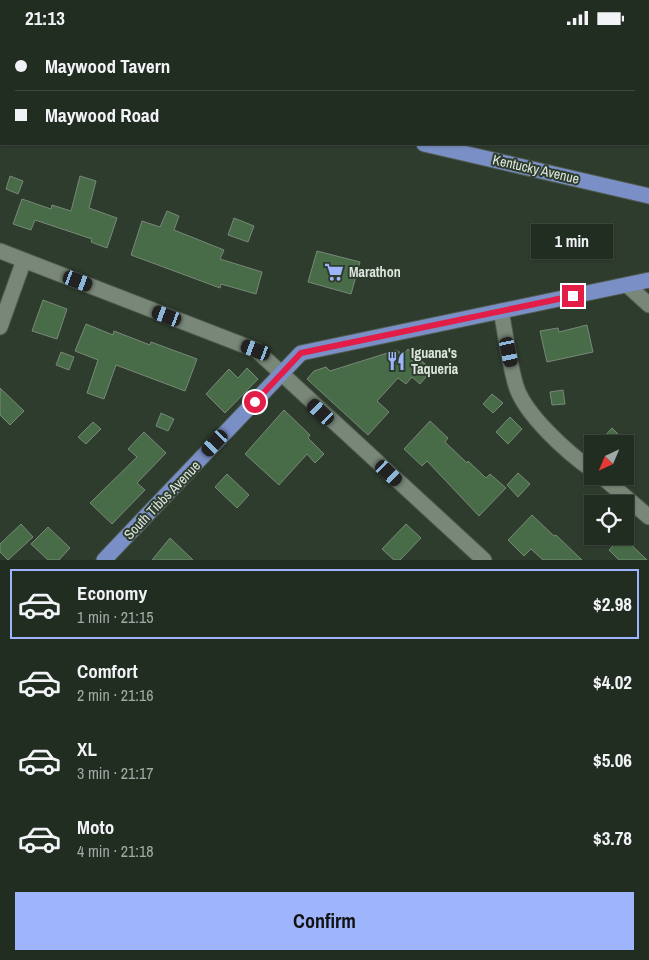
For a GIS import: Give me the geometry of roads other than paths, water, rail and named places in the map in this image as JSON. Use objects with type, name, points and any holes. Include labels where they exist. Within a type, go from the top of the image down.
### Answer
[{"type":"main road","name":"Kentucky Avenue","points":[[428,145],[649,196]]},
{"type":"main road","name":"South Tibbs Avenue","points":[[104,560],[301,353],[649,280]]},
{"type":"street","points":[[0,251],[256,350],[484,560]]},
{"type":"street","points":[[0,327],[24,260]]},
{"type":"street","points":[[627,285],[649,305]]},
{"type":"street","points":[[500,311],[516,388],[528,407],[562,447],[584,464]]},
{"type":"street","points":[[612,485],[649,517]]},
{"type":"place","name":"Marathon","points":[[334,272]]},
{"type":"place","name":"Iguana's Taqueria","points":[[396,361]]}]
